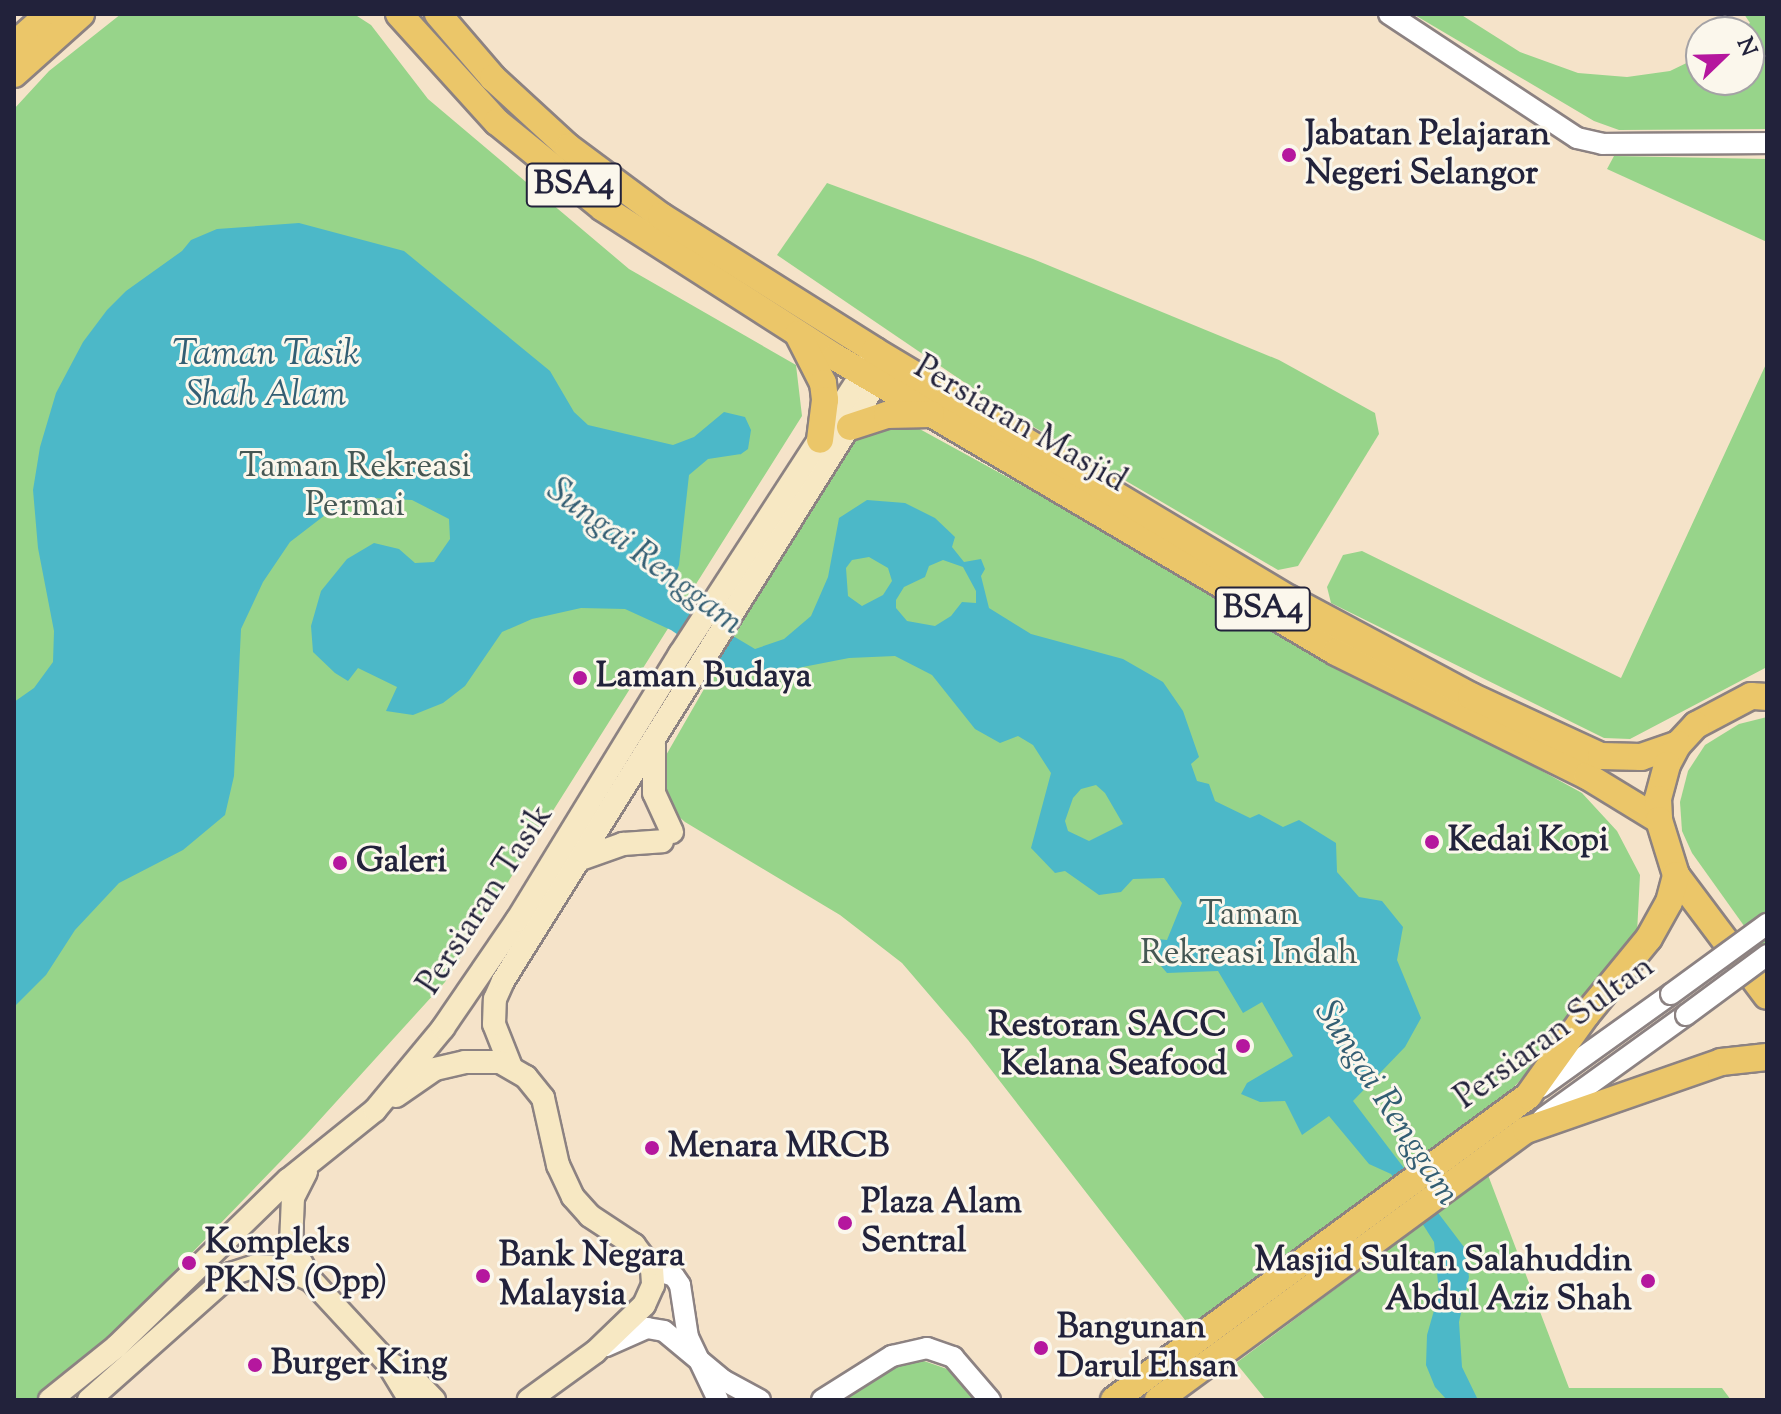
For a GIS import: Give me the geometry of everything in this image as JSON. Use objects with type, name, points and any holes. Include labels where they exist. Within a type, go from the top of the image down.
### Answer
[{"type":"main road","points":[[14,45],[49,14]]},
{"type":"main road","points":[[14,74],[81,14]]},
{"type":"main road","name":"Persiaran Masjid","points":[[399,14],[497,122],[603,208],[796,331],[876,367],[1290,599],[1471,696],[1601,756],[1641,757],[1678,744]]},
{"type":"main road","name":"Persiaran Masjid","points":[[438,14],[493,78],[568,147],[876,367],[931,414],[1336,652],[1587,776],[1659,820]]},
{"type":"main road","points":[[796,331],[823,383],[825,400],[820,440]]},
{"type":"main road","name":"Persiaran Tasik","points":[[511,1067],[494,1024],[495,999],[503,981],[850,427],[876,367]]},
{"type":"main road","name":"Persiaran Tasik","points":[[50,1400],[116,1347],[288,1180],[375,1110],[443,1028],[517,920],[680,654],[820,440],[876,367]]},
{"type":"main road","points":[[850,427],[887,415],[931,414]]},
{"type":"main road","points":[[1762,693],[1696,725],[1678,744],[1660,788],[1659,820],[1676,875],[1767,996]]},
{"type":"main road","points":[[581,859],[623,844],[667,837],[654,793],[654,743]]},
{"type":"main road","points":[[1528,1096],[1586,1015],[1649,938],[1669,902],[1676,875]]},
{"type":"main road","points":[[1526,1130],[1721,1062],[1767,1057]]},
{"type":"main road","points":[[375,1110],[435,1069],[449,1064],[488,1060],[511,1067],[536,1087],[543,1098],[558,1165],[573,1197],[590,1216],[634,1245],[652,1269],[653,1285],[644,1305],[595,1352],[529,1400]]},
{"type":"main road","name":"Persiaran Sultan","points":[[1158,1400],[1465,1158],[1528,1096]]},
{"type":"main road","name":"Persiaran Sultan","points":[[1122,1395],[1465,1158],[1526,1130]]},
{"type":"main road","points":[[311,1164],[296,1187],[289,1222],[291,1245],[311,1280],[387,1362],[410,1400]]},
{"type":"main road","points":[[89,1400],[231,1274],[256,1266],[285,1268],[311,1280]]},
{"type":"main road","points":[[387,1362],[407,1372],[434,1400]]},
{"type":"street","points":[[1389,14],[1577,138],[1602,144],[1767,143]]},
{"type":"street","name":"Persiaran Sultan","points":[[1528,1096],[1767,924]]},
{"type":"street","name":"Persiaran Sultan","points":[[1526,1130],[1767,955]]},
{"type":"street","points":[[652,1269],[674,1276],[680,1285],[683,1323],[696,1360],[718,1400]]},
{"type":"street","points":[[595,1352],[631,1334],[657,1329],[671,1335],[696,1360],[757,1399]]},
{"type":"street","points":[[822,1400],[855,1376],[900,1353],[927,1348],[961,1363],[990,1400]]},
{"type":"green space","name":"Taman Rekreasi Permai","points":[[121,14],[354,14],[371,25],[428,99],[629,269],[796,365],[802,416],[445,982],[306,1135],[127,1320],[42,1400],[14,1400],[14,109],[49,71]]},
{"type":"green space","points":[[1413,14],[1460,14],[1520,52],[1578,73],[1627,77],[1670,71],[1685,64],[1685,96],[1765,96],[1765,16],[1744,14],[1767,14],[1767,129],[1619,130],[1594,121]]},
{"type":"green space","points":[[1614,156],[1767,159],[1767,242],[1607,169]]},
{"type":"green space","points":[[827,183],[1033,259],[1279,360],[1375,413],[1379,434],[1298,566],[1278,570],[1005,410],[777,255]]},
{"type":"green space","points":[[1767,362],[1767,667],[1630,739],[1604,738],[1331,603],[1327,587],[1343,555],[1362,551],[1621,678]]},
{"type":"green space","name":"Taman Rekreasi Indah","points":[[870,421],[916,427],[1582,793],[1617,831],[1640,875],[1637,933],[1599,991],[1507,1095],[1424,1163],[1192,1329],[968,1040],[902,963],[840,915],[685,822],[670,809],[662,782],[665,757],[851,433]]},
{"type":"green space","points":[[1767,717],[1767,958],[1692,853],[1682,831],[1680,802],[1688,771],[1705,745],[1739,724]]},
{"type":"green space","points":[[1488,1175],[1569,1388],[1722,1388],[1731,1400],[1266,1400],[1236,1363]]},
{"type":"green space","points":[[924,1361],[950,1370],[976,1400],[839,1400],[888,1369],[907,1362]]},
{"type":"water","name":"Taman Tasik Shah Alam","points":[[299,223],[404,251],[550,371],[574,412],[588,425],[673,445],[694,437],[724,412],[745,417],[751,430],[748,449],[741,454],[708,459],[689,475],[679,565],[668,591],[686,608],[755,649],[784,639],[811,616],[828,577],[839,518],[867,500],[905,503],[935,518],[955,537],[952,547],[964,562],[981,559],[985,569],[981,576],[989,608],[1031,634],[1123,659],[1163,682],[1183,711],[1199,757],[1191,764],[1197,781],[1209,784],[1215,801],[1250,818],[1259,814],[1283,827],[1299,820],[1336,843],[1337,872],[1359,897],[1382,901],[1403,927],[1397,960],[1421,1018],[1405,1047],[1353,1101],[1464,1247],[1469,1277],[1459,1322],[1462,1367],[1478,1400],[1447,1400],[1435,1387],[1426,1365],[1427,1335],[1439,1293],[1434,1242],[1391,1174],[1369,1164],[1329,1116],[1302,1135],[1285,1101],[1260,1102],[1241,1094],[1247,1083],[1293,1056],[1262,1002],[1243,1013],[1218,971],[1167,973],[1154,958],[1158,939],[1167,940],[1182,903],[1164,878],[1133,879],[1121,892],[1099,895],[1065,871],[1055,873],[1031,848],[1051,773],[1033,745],[1018,736],[1000,743],[975,729],[932,675],[895,656],[849,658],[767,674],[725,667],[671,630],[625,609],[581,608],[532,619],[502,632],[465,686],[443,703],[413,715],[386,711],[397,687],[358,668],[348,681],[335,673],[313,652],[311,626],[321,591],[347,559],[374,543],[399,549],[415,563],[434,562],[450,539],[449,519],[412,500],[372,498],[329,512],[290,542],[263,582],[241,629],[234,776],[225,815],[183,850],[119,883],[75,930],[46,975],[14,1007],[14,702],[34,688],[53,662],[54,631],[38,548],[33,490],[40,447],[56,393],[83,342],[107,310],[126,291],[182,251],[191,240],[217,229]],"holes":[[[869,557],[888,568],[892,581],[883,595],[862,606],[848,596],[846,568],[852,560]],[[943,560],[963,567],[976,591],[976,603],[962,602],[951,616],[935,626],[907,621],[896,608],[896,600],[904,587],[925,577],[929,566]],[[1096,785],[1105,793],[1123,824],[1089,841],[1068,831],[1065,821],[1073,798],[1081,789]]]},
{"type":"place","name":"Jabatan Pelajaran Negeri Selangor","points":[[1289,155]]},
{"type":"place","name":"Laman Budaya","points":[[580,678]]},
{"type":"place","name":"Kedai Kopi","points":[[1432,842]]},
{"type":"place","name":"Galeri","points":[[340,863]]},
{"type":"place","name":"Restoran SACC Kelana Seafood","points":[[1243,1046]]},
{"type":"place","name":"Menara MRCB","points":[[652,1148]]},
{"type":"place","name":"Plaza Alam Sentral","points":[[845,1223]]},
{"type":"place","name":"Kompleks PKNS (Opp)","points":[[189,1263]]},
{"type":"place","name":"Bank Negara Malaysia","points":[[483,1276]]},
{"type":"place","name":"Masjid Sultan Salahuddin Abdul Aziz Shah","points":[[1648,1281]]},
{"type":"place","name":"Bangunan Darul Ehsan","points":[[1041,1348]]},
{"type":"place","name":"Burger King","points":[[255,1365]]},
{"type":"water label","name":"Sungai Renggam","points":[[644,558]]},
{"type":"water label","name":"Sungai Renggam","points":[[1386,1104]]}]
